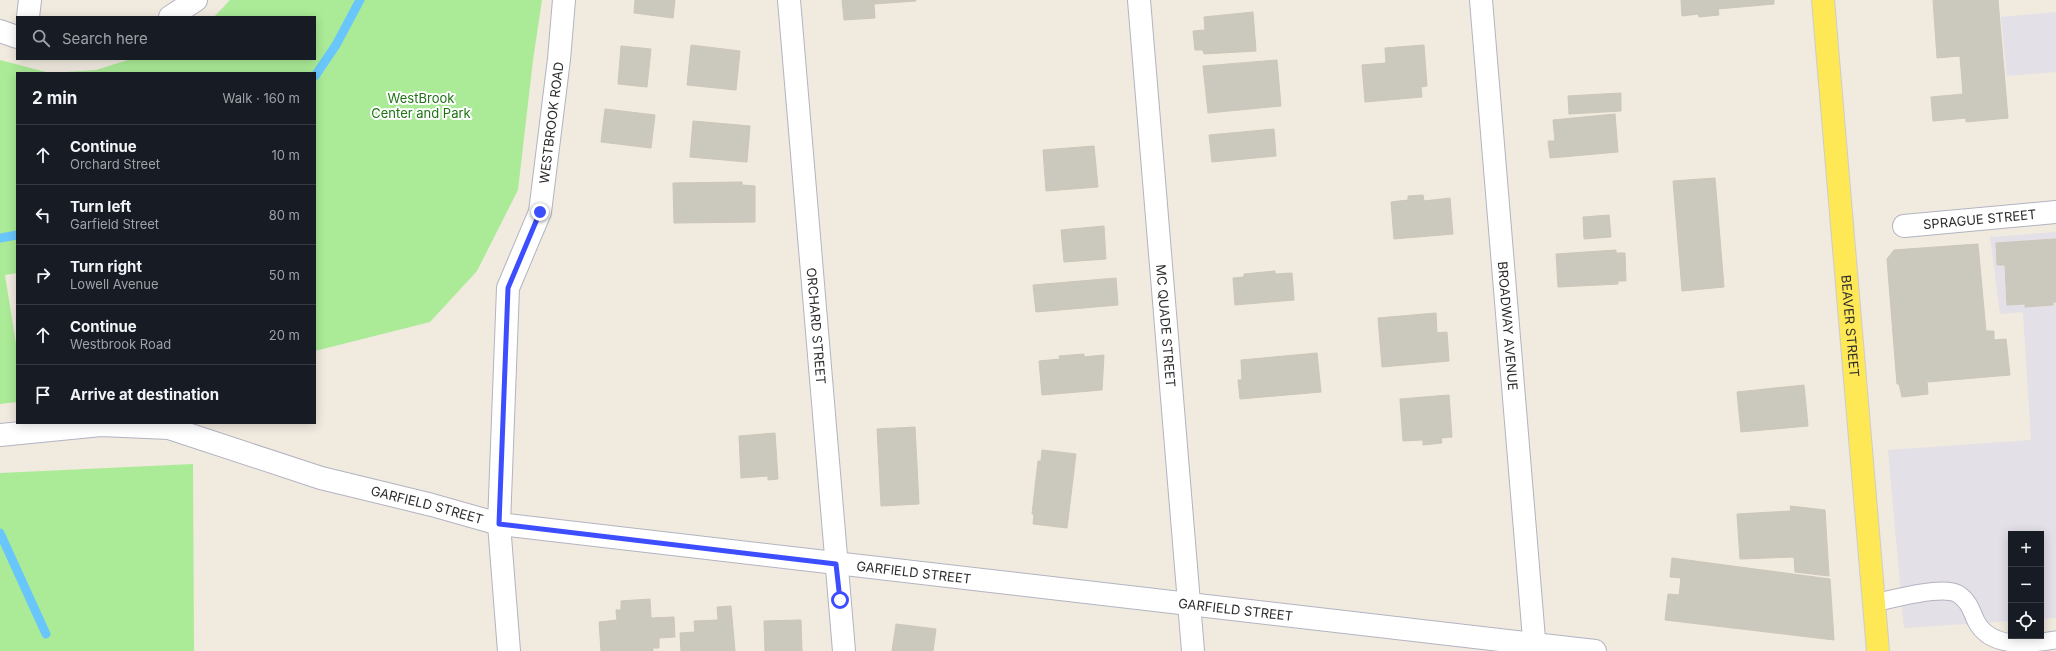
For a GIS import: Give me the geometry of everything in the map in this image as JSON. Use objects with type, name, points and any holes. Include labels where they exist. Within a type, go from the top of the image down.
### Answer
[{"type":"main road","name":"BEAVER STREET","points":[[1823,0],[1878,651]]},
{"type":"street","points":[[28,16],[30,0]]},
{"type":"street","points":[[172,16],[196,0]]},
{"type":"street","name":"WESTBROOK ROAD","points":[[499,524],[508,288],[540,212],[559,59],[564,0]]},
{"type":"street","name":"ORCHARD STREET","points":[[788,0],[844,651]]},
{"type":"street","name":"MC QUADE STREET","points":[[1139,0],[1194,651]]},
{"type":"street","name":"BROADWAY AVENUE","points":[[1481,0],[1535,647]]},
{"type":"street","points":[[0,31],[16,37]]},
{"type":"street","name":"SPRAGUE STREET","points":[[1904,226],[2056,212]]},
{"type":"street","name":"GARFIELD STREET","points":[[0,435],[101,425],[169,428],[320,478],[432,505],[499,524],[836,564],[1189,603],[1535,647],[1595,651]]},
{"type":"street","points":[[499,524],[509,651]]},
{"type":"lane","points":[[1874,603],[1907,595],[1939,591],[1957,593],[1970,604],[1976,622],[1983,631],[2001,642],[2030,644],[2056,640]]},
{"type":"shaded area","points":[[2056,12],[2056,72],[2007,76],[2001,17]]},
{"type":"shaded area","points":[[2056,232],[2056,618],[2044,619],[2044,531],[2008,531],[2008,621],[1904,628],[1888,450],[2031,440],[2023,312],[2000,314],[1990,237]]},
{"type":"green space","name":"WestBrook Center and Park","points":[[230,0],[542,0],[533,60],[518,190],[477,271],[430,322],[316,351],[316,72],[65,72],[96,70],[128,60],[316,60],[316,16],[215,16]]},
{"type":"green space","points":[[0,60],[46,72],[16,72],[16,273],[5,275],[16,344],[16,402],[0,404]]},
{"type":"green space","points":[[193,464],[194,651],[0,651],[0,473]]},
{"type":"building","points":[[635,0],[675,0],[673,18],[634,13]]},
{"type":"building","points":[[842,0],[916,1],[874,4],[875,18],[844,20]]},
{"type":"building","points":[[1681,0],[1774,0],[1774,4],[1718,9],[1719,15],[1699,17],[1698,14],[1682,16]]},
{"type":"building","points":[[1933,0],[1998,0],[2008,118],[1966,122],[1966,118],[1933,121],[1931,97],[1963,94],[1960,56],[1937,58]]},
{"type":"building","points":[[1253,12],[1256,51],[1204,54],[1203,50],[1195,50],[1193,31],[1205,30],[1204,17]]},
{"type":"building","points":[[691,45],[740,51],[736,90],[687,85]]},
{"type":"building","points":[[1424,45],[1427,86],[1421,87],[1422,97],[1365,102],[1362,65],[1386,63],[1385,48]]},
{"type":"building","points":[[621,46],[651,49],[647,87],[618,84]]},
{"type":"building","points":[[1277,60],[1281,106],[1208,113],[1203,66]]},
{"type":"building","points":[[1621,93],[1621,111],[1569,114],[1568,96]]},
{"type":"building","points":[[605,109],[655,115],[651,148],[601,142]]},
{"type":"building","points":[[1615,114],[1618,152],[1550,158],[1548,141],[1555,141],[1553,120]]},
{"type":"building","points":[[693,121],[750,126],[747,162],[690,157]]},
{"type":"building","points":[[1274,129],[1276,156],[1212,162],[1209,135]]},
{"type":"building","points":[[1094,146],[1098,187],[1046,191],[1043,150]]},
{"type":"building","points":[[1715,178],[1724,287],[1682,291],[1673,181]]},
{"type":"building","points":[[742,182],[742,185],[755,186],[755,222],[674,223],[673,183]]},
{"type":"building","points":[[1423,195],[1424,201],[1450,198],[1453,234],[1394,239],[1391,202],[1408,200],[1408,196]]},
{"type":"building","points":[[1609,215],[1611,237],[1584,239],[1583,217]]},
{"type":"building","points":[[1104,226],[1106,259],[1064,262],[1061,230]]},
{"type":"building","points":[[2056,239],[2056,302],[2053,302],[2053,305],[2025,307],[2025,304],[2007,305],[2005,265],[1997,265],[1996,243]]},
{"type":"building","points":[[1978,244],[1986,331],[1994,331],[1994,340],[2006,339],[2010,375],[1927,382],[1928,394],[1902,397],[1899,384],[1897,384],[1887,259],[1894,250]]},
{"type":"building","points":[[1616,250],[1616,253],[1625,253],[1626,281],[1618,281],[1618,284],[1558,287],[1556,254]]},
{"type":"building","points":[[1275,271],[1275,274],[1292,273],[1294,300],[1235,305],[1233,278],[1244,277],[1244,274]]},
{"type":"building","points":[[1116,278],[1118,305],[1036,312],[1033,285]]},
{"type":"building","points":[[1436,313],[1437,333],[1447,332],[1449,361],[1382,367],[1378,318]]},
{"type":"building","points":[[1317,353],[1321,392],[1240,399],[1238,380],[1242,380],[1241,360]]},
{"type":"building","points":[[1084,354],[1084,357],[1104,355],[1102,390],[1042,395],[1039,361],[1060,359],[1059,356]]},
{"type":"building","points":[[1804,385],[1808,426],[1741,432],[1737,392]]},
{"type":"building","points":[[1449,395],[1452,437],[1441,438],[1442,443],[1423,445],[1423,440],[1403,441],[1400,399]]},
{"type":"building","points":[[915,427],[919,504],[881,506],[877,429]]},
{"type":"building","points":[[775,433],[778,479],[768,480],[768,476],[741,478],[739,436]]},
{"type":"building","points":[[1042,450],[1076,454],[1067,528],[1033,524],[1034,514],[1032,514],[1038,461],[1041,461]]},
{"type":"building","points":[[1790,506],[1825,510],[1829,576],[1795,572],[1794,557],[1740,559],[1737,514],[1791,511]]},
{"type":"building","points":[[1672,558],[1830,579],[1834,640],[1665,620],[1668,594],[1679,595],[1681,578],[1670,577]]},
{"type":"building","points":[[650,599],[651,618],[674,617],[675,637],[659,638],[659,648],[653,648],[653,651],[601,651],[599,622],[617,620],[616,610],[621,610],[621,601]]},
{"type":"building","points":[[731,606],[735,651],[681,651],[680,633],[695,632],[694,621],[718,620],[717,607]]},
{"type":"building","points":[[801,620],[802,651],[765,651],[764,621]]},
{"type":"building","points":[[896,624],[936,629],[933,651],[892,651]]},
{"type":"waterway","points":[[316,75],[336,45],[360,0]]},
{"type":"waterway","points":[[0,238],[16,235]]},
{"type":"waterway","points":[[0,533],[46,634]]},
{"type":"route","points":[[540,212],[508,288],[499,524],[836,564],[840,600]]}]
